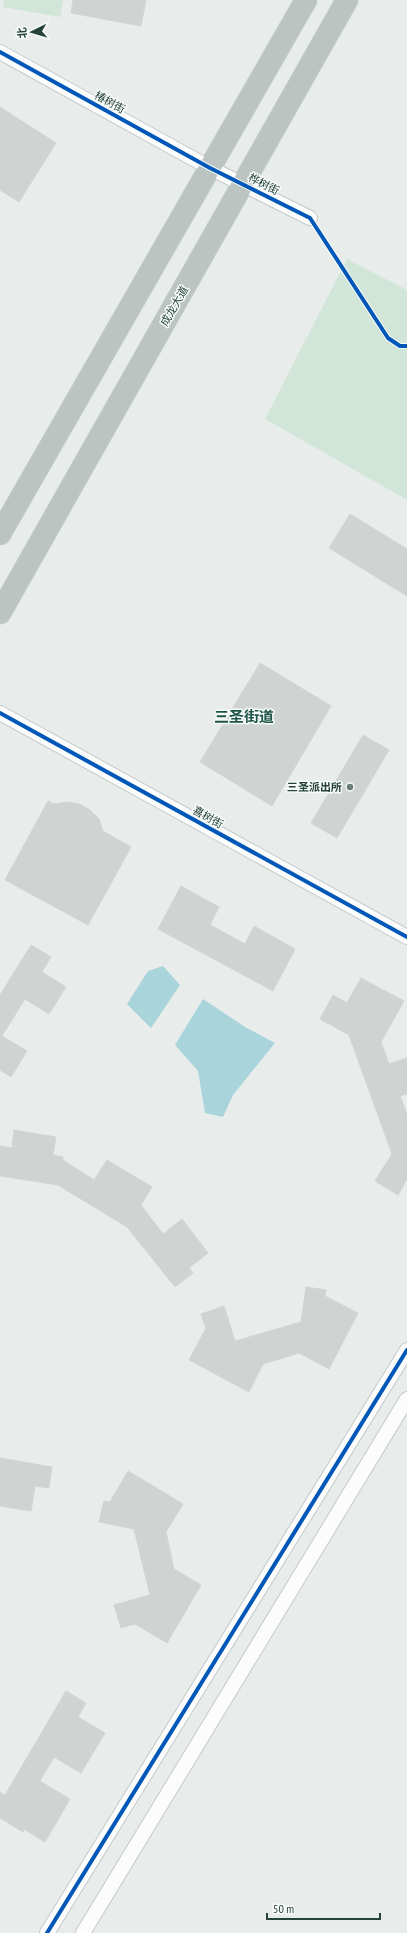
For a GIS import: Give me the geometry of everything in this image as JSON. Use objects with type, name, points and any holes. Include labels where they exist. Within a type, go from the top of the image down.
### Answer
[{"type":"highway","points":[[0,534],[306,0]]},
{"type":"highway","name":"成龙大道","points":[[0,613],[347,0]]},
{"type":"street","name":"椿树街","points":[[0,52],[210,168]]},
{"type":"street","name":"桦树街","points":[[210,168],[243,183],[310,218]]},
{"type":"street","name":"喜树街","points":[[0,713],[407,937]]},
{"type":"street","points":[[47,1933],[407,1350]]},
{"type":"street","points":[[82,1933],[407,1399]]},
{"type":"green space","points":[[4,0],[63,0],[60,17],[3,7]]},
{"type":"green space","points":[[347,259],[407,290],[407,500],[265,419]]},
{"type":"water","points":[[163,966],[180,985],[151,1028],[127,1004],[148,971]]},
{"type":"water","points":[[203,999],[245,1027],[275,1043],[233,1095],[223,1117],[205,1113],[198,1071],[175,1045]]},
{"type":"building","points":[[73,0],[146,0],[141,26],[71,13]]},
{"type":"building","points":[[0,107],[56,143],[19,202],[0,190]]},
{"type":"building","points":[[350,514],[407,549],[407,596],[329,548]]},
{"type":"building","points":[[260,663],[331,706],[272,806],[200,762]]},
{"type":"building","name":"三圣派出所","points":[[363,735],[389,750],[337,838],[311,823]]},
{"type":"building","points":[[48,801],[54,804],[67,802],[79,804],[90,810],[99,819],[103,831],[131,847],[88,925],[5,880]]},
{"type":"building","points":[[181,886],[219,907],[210,925],[245,944],[254,926],[295,949],[273,991],[158,929]]},
{"type":"building","points":[[31,945],[51,957],[42,972],[66,987],[49,1014],[25,999],[2,1036],[27,1051],[11,1077],[0,1070],[0,995]]},
{"type":"building","points":[[361,978],[404,1001],[381,1042],[389,1064],[407,1058],[407,1094],[400,1096],[407,1114],[407,1179],[398,1195],[375,1181],[392,1154],[349,1035],[320,1019],[333,995],[347,1003]]},
{"type":"building","points":[[14,1130],[56,1137],[53,1155],[63,1157],[63,1160],[94,1180],[107,1160],[152,1187],[141,1205],[163,1234],[182,1219],[208,1253],[189,1268],[193,1273],[175,1287],[127,1227],[58,1185],[0,1176],[0,1146],[12,1148]]},
{"type":"building","points":[[306,1287],[326,1290],[325,1296],[358,1313],[329,1369],[299,1353],[263,1364],[249,1392],[189,1360],[206,1328],[201,1314],[224,1306],[235,1341],[301,1322]]},
{"type":"building","points":[[0,1458],[52,1467],[49,1488],[35,1486],[31,1511],[0,1506]]},
{"type":"building","points":[[128,1471],[183,1504],[166,1532],[174,1569],[201,1585],[167,1643],[135,1624],[121,1628],[114,1605],[150,1595],[134,1529],[99,1522],[104,1501],[110,1502]]},
{"type":"building","points":[[66,1691],[86,1703],[78,1717],[105,1733],[81,1773],[54,1757],[40,1781],[70,1799],[45,1842],[24,1829],[23,1832],[0,1818],[0,1792],[5,1795]]},
{"type":"cycle path","points":[[0,52],[210,168],[310,218],[388,338],[400,346],[407,346]]},
{"type":"cycle path","points":[[0,713],[407,937]]},
{"type":"cycle path","points":[[47,1933],[407,1350]]},
{"type":"place","name":"三圣派出所","points":[[350,787]]},
{"type":"district","name":"三圣街道","points":[[244,717]]}]
